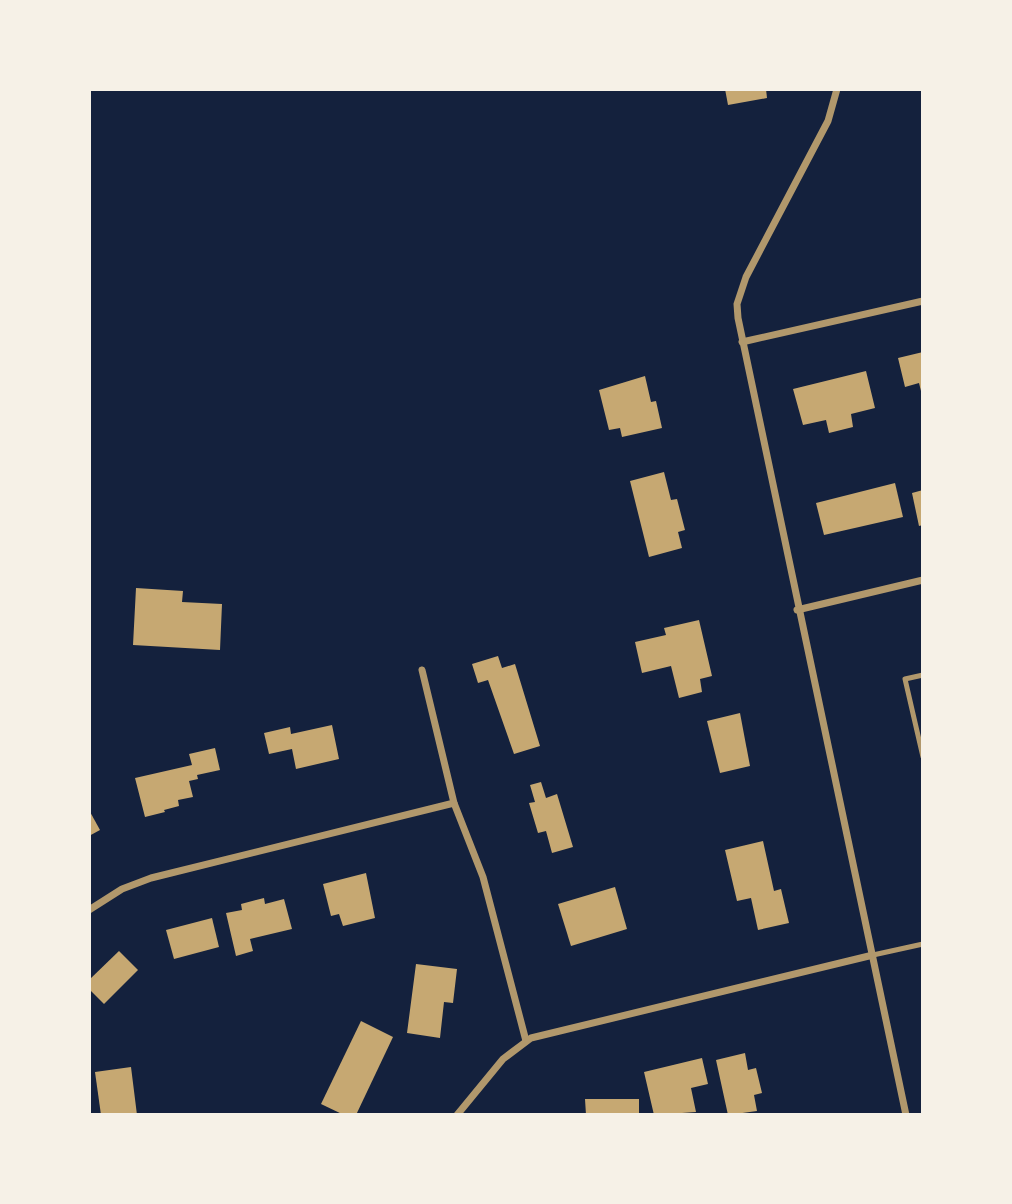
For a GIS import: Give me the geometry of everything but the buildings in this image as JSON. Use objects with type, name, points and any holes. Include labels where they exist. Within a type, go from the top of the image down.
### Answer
[{"type":"street","points":[[837,89],[828,121],[740,290],[738,318],[797,610],[906,1115]]},
{"type":"street","points":[[742,342],[923,301]]},
{"type":"street","points":[[797,610],[923,580]]},
{"type":"street","points":[[422,670],[454,803],[483,877],[526,1041]]},
{"type":"street","points":[[89,910],[122,889],[151,878],[454,803]]},
{"type":"street","points":[[457,1115],[503,1059],[526,1041],[548,1033],[873,955]]},
{"type":"lane","points":[[923,675],[905,679],[923,757]]},
{"type":"lane","points":[[873,955],[923,944]]}]
